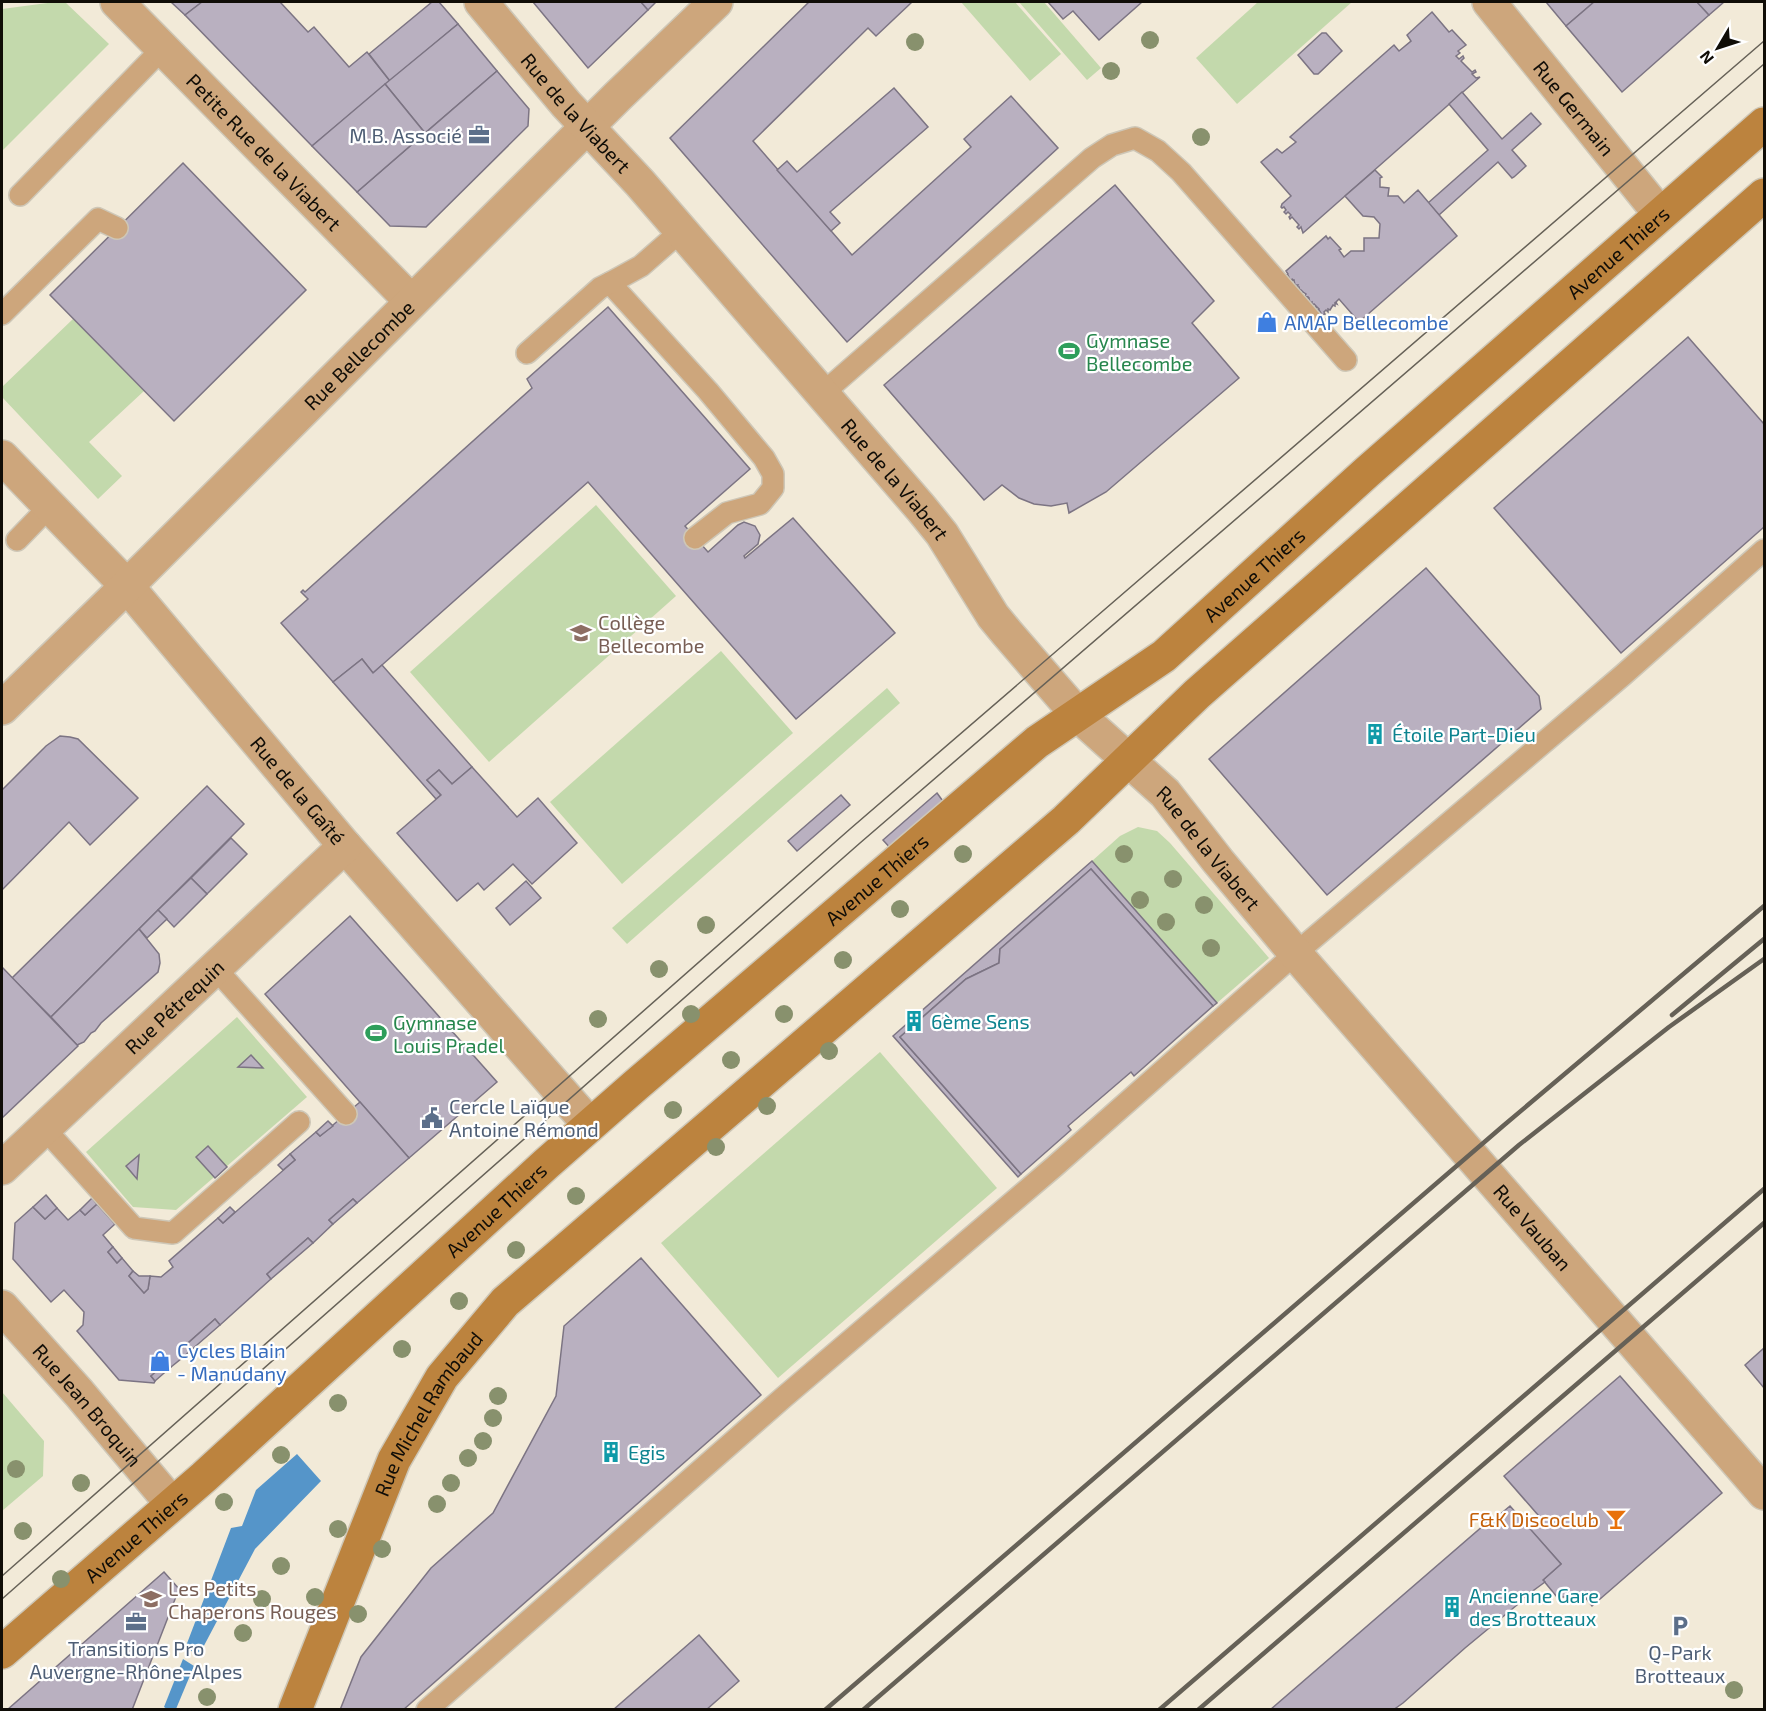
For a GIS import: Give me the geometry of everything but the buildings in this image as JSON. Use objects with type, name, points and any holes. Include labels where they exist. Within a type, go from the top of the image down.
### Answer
[{"type":"main road","name":"Avenue Thiers","points":[[2,1652],[172,1504],[590,1125],[1028,750],[1164,656],[1367,472],[1764,124]]},
{"type":"main road","points":[[1130,759],[1197,694],[1764,195]]},
{"type":"main road","name":"Rue Michel Rambaud","points":[[295,1710],[394,1460],[442,1377],[506,1302],[646,1179],[1066,820],[1130,759]]},
{"type":"street","name":"Petite Rue de la Viabert","points":[[117,2],[411,301]]},
{"type":"street","name":"Rue de la Viabert","points":[[480,2],[566,104],[681,231],[942,534],[993,616],[1077,714],[1130,759],[1165,793],[1218,861],[1299,957]]},
{"type":"street","name":"Rue Bellecombe","points":[[2,708],[411,301],[716,2]]},
{"type":"street","name":"Rue Germain","points":[[1489,2],[1660,214]]},
{"type":"street","name":"Rue de la Gaîté","points":[[2,456],[127,586],[345,846],[590,1125]]},
{"type":"street","name":"Rue Pétrequin","points":[[2,1168],[345,846]]},
{"type":"street","name":"Rue Vauban","points":[[1299,957],[1764,1493]]},
{"type":"street","name":"Rue Jean Broquin","points":[[2,1306],[172,1504]]},
{"type":"lane","points":[[20,195],[163,48]]},
{"type":"lane","points":[[822,394],[1092,158],[1112,145],[1135,138],[1158,151],[1181,172],[1346,360]]},
{"type":"lane","points":[[2,314],[98,219],[117,228]]},
{"type":"lane","points":[[527,352],[600,288],[641,266],[681,231]]},
{"type":"lane","points":[[610,283],[708,391],[764,458],[774,474],[774,488],[760,504],[728,513],[695,538]]},
{"type":"lane","points":[[16,540],[50,506]]},
{"type":"lane","points":[[427,1710],[748,1418],[1050,1160],[1299,957],[1764,550]]},
{"type":"lane","points":[[215,968],[346,1114]]},
{"type":"lane","points":[[44,1128],[134,1228],[173,1233],[299,1122]]},
{"type":"green space","points":[[65,2],[109,44],[2,151],[2,9]]},
{"type":"green space","points":[[961,2],[1015,2],[1061,54],[1030,81]]},
{"type":"green space","points":[[1019,2],[1044,2],[1101,68],[1087,80]]},
{"type":"green space","points":[[1258,2],[1352,2],[1237,104],[1196,58]]},
{"type":"green space","points":[[73,319],[144,391],[89,442],[122,476],[98,499],[2,397],[2,387]]},
{"type":"green space","points":[[596,505],[676,596],[489,762],[410,672]]},
{"type":"green space","points":[[721,651],[793,733],[622,884],[550,802]]},
{"type":"green space","points":[[887,688],[900,703],[627,944],[612,928]]},
{"type":"green space","points":[[1138,827],[1157,831],[1170,843],[1269,958],[1217,1003],[1092,861],[1120,836]]},
{"type":"green space","points":[[237,1017],[307,1097],[176,1210],[133,1207],[86,1152]]},
{"type":"green space","points":[[880,1052],[997,1188],[778,1378],[661,1243]]},
{"type":"green space","points":[[2,1392],[44,1441],[43,1476],[2,1511]]},
{"type":"water","points":[[297,1454],[321,1481],[255,1549],[198,1657],[186,1646],[231,1528],[242,1526],[256,1490]]},
{"type":"water","points":[[183,1659],[194,1666],[176,1709],[167,1709],[164,1707]]},
{"type":"tram line","points":[[2,1576],[850,829],[1764,41]]},
{"type":"tram line","points":[[2,1599],[860,843],[1764,64]]},
{"type":"railway","points":[[825,1710],[1503,1126],[1764,906]]},
{"type":"railway","points":[[1672,1015],[1764,939]]},
{"type":"railway","points":[[863,1710],[1519,1145],[1669,1027],[1764,959]]},
{"type":"railway","points":[[1159,1710],[1764,1189]]},
{"type":"railway","points":[[1198,1710],[1764,1223]]},
{"type":"place","name":"M.B. Associé","points":[[479,135]]},
{"type":"place","name":"AMAP Bellecombe","points":[[1267,322]]},
{"type":"place","name":"Gymnase Bellecombe","points":[[1069,351]]},
{"type":"place","name":"Collège Bellecombe","points":[[581,633]]},
{"type":"place","name":"Étoile Part-Dieu","points":[[1375,734]]},
{"type":"place","name":"6ème Sens","points":[[914,1021]]},
{"type":"place","name":"Gymnase Louis Pradel","points":[[376,1033]]},
{"type":"place","name":"Cercle Laïque Antoine Rémond","points":[[432,1118]]},
{"type":"place","name":"Cycles Blain - Manudany","points":[[160,1361]]},
{"type":"place","name":"Egis","points":[[611,1452]]},
{"type":"place","name":"F&K Discoclub","points":[[1616,1519]]},
{"type":"place","name":"Les Petits Chaperons Rouges","points":[[151,1599]]},
{"type":"place","name":"Ancienne Gare des Brotteaux","points":[[1452,1607]]},
{"type":"place","name":"Transitions Pro Auvergne-Rhône-Alpes","points":[[136,1622]]},
{"type":"place","name":"Q-Park Brotteaux","points":[[1680,1626]]}]
